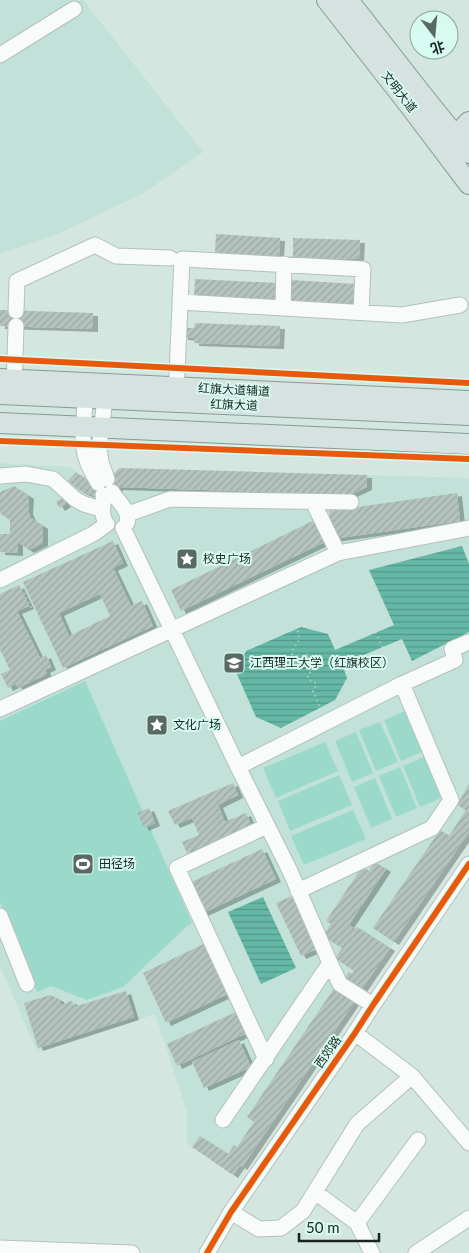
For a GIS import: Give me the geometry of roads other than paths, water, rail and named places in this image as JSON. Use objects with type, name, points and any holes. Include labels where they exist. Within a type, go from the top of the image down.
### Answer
[{"type":"main road","name":"文明大道","points":[[327,0],[410,106],[460,144]]},
{"type":"main road","name":"文明大道","points":[[348,0],[460,144],[469,184]]},
{"type":"main road","name":"红旗大道辅道","points":[[5,391],[469,401]]},
{"type":"main road","name":"红旗大道","points":[[5,391],[94,412],[469,428]]},
{"type":"main road","name":"红旗大道","points":[[94,412],[177,395],[469,415]]},
{"type":"main road","points":[[0,423],[94,412],[469,444]]},
{"type":"street","points":[[0,55],[74,9]]},
{"type":"street","points":[[16,311],[17,281],[95,245],[116,256],[170,258]]},
{"type":"street","points":[[177,395],[182,259],[363,269],[361,312]]},
{"type":"street","points":[[283,308],[284,264]]},
{"type":"street","points":[[180,302],[402,315],[460,305]]},
{"type":"street","points":[[5,391],[16,326]]},
{"type":"street","points":[[94,412],[86,458],[104,492],[126,521],[172,631],[290,871],[340,984],[373,1005]]},
{"type":"street","points":[[0,476],[26,474],[53,479],[75,499],[84,504],[104,492]]},
{"type":"street","points":[[104,492],[102,514],[107,524],[114,528],[170,499],[351,502]]},
{"type":"street","points":[[313,502],[338,554]]},
{"type":"street","points":[[0,580],[93,534],[107,524]]},
{"type":"street","points":[[0,709],[338,554],[469,528]]},
{"type":"street","points":[[238,767],[402,684],[455,660],[452,649],[469,642]]},
{"type":"street","points":[[298,890],[432,828],[451,800],[402,684]]},
{"type":"street","points":[[266,1059],[177,868],[268,826]]},
{"type":"street","name":"西郊路","points":[[207,1253],[230,1212],[355,1033],[469,864]]},
{"type":"street","points":[[0,916],[27,984]]},
{"type":"street","points":[[224,1120],[330,963]]},
{"type":"street","points":[[355,1033],[412,1076],[469,1143]]},
{"type":"street","points":[[230,1212],[259,1229],[282,1228],[303,1211],[357,1124],[412,1076]]},
{"type":"street","points":[[357,1223],[418,1140]]},
{"type":"street","points":[[315,1192],[357,1223],[372,1253]]},
{"type":"street","points":[[416,1253],[469,1218]]},
{"type":"street","points":[[0,1248],[132,1253]]},
{"type":"place","name":"校史广场","points":[[187,559]]},
{"type":"place","name":"江西理工大学（红旗校区）","points":[[234,663]]},
{"type":"place","name":"文化广场","points":[[157,725]]},
{"type":"place","name":"田径场","points":[[83,864]]}]
